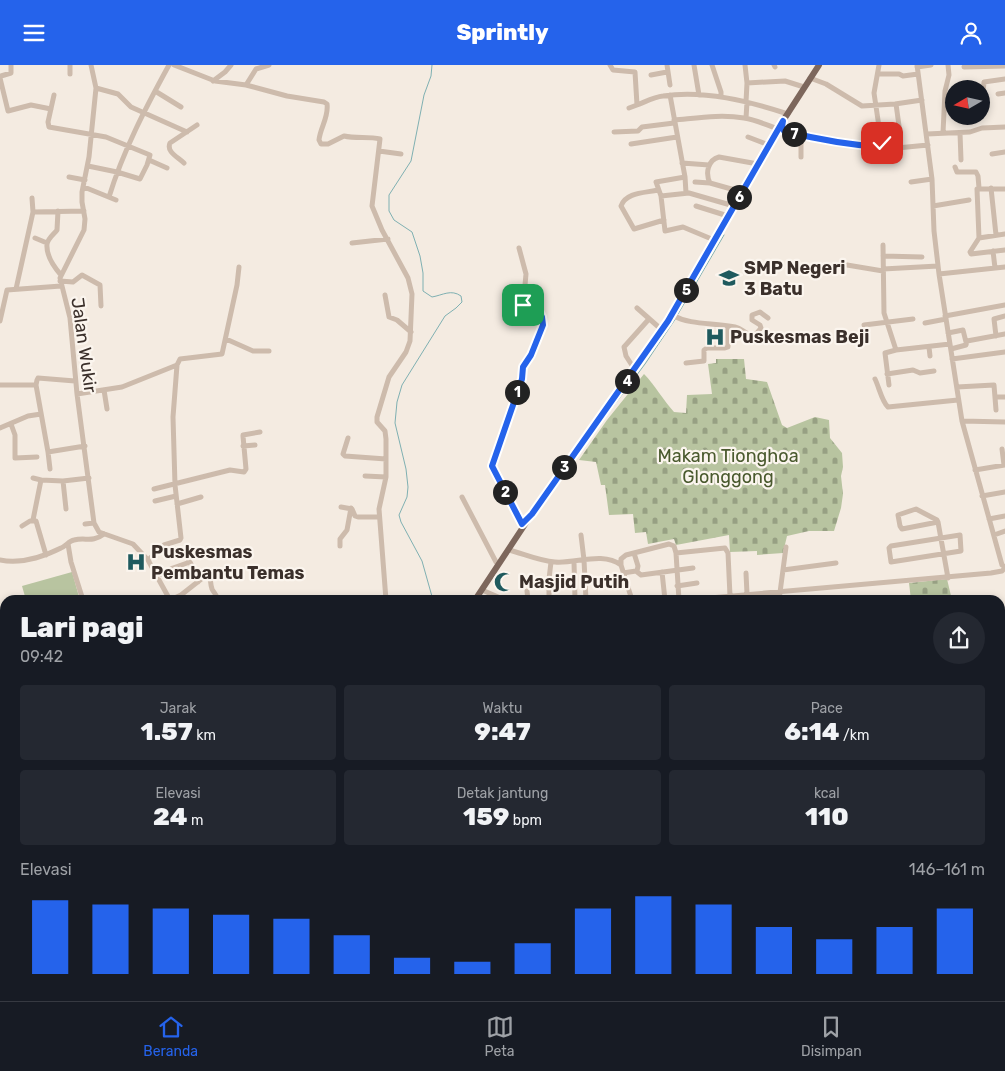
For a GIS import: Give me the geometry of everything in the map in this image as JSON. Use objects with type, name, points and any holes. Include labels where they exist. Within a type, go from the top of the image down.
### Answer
[{"type":"main road","points":[[480,595],[485,591],[532,514],[592,427],[635,370],[662,330],[673,318],[714,240],[778,129],[818,65]]},
{"type":"main road","points":[[477,595],[496,562],[522,524],[532,514]]},
{"type":"street","points":[[11,65],[11,73],[0,78],[8,111],[31,105],[51,109]]},
{"type":"street","points":[[70,65],[70,73]]},
{"type":"street","name":"Jalan Wukir","points":[[91,65],[96,88],[88,166],[82,202],[85,219],[84,230],[61,280],[70,318],[77,394],[94,523]]},
{"type":"street","points":[[109,197],[117,172],[169,65]]},
{"type":"street","points":[[174,65],[188,68],[213,81],[246,85],[287,96],[326,103],[328,109],[319,141],[321,144],[328,144],[342,136],[378,138],[380,141],[372,204],[380,226],[411,287],[411,332],[406,352],[388,380],[377,417],[377,422],[385,431],[386,477],[379,503],[379,517],[386,595]]},
{"type":"street","points":[[213,81],[225,72],[230,65]]},
{"type":"street","points":[[246,85],[256,69],[269,65]]},
{"type":"street","points":[[610,65],[613,70],[635,72],[637,105]]},
{"type":"street","points":[[670,85],[667,65],[674,65]]},
{"type":"street","points":[[694,65],[699,95]]},
{"type":"street","points":[[712,65],[721,97]]},
{"type":"street","points":[[745,65],[747,83],[746,118]]},
{"type":"street","points":[[879,65],[874,92],[882,147]]},
{"type":"street","points":[[738,595],[948,578],[1002,571],[1005,567],[1002,565],[962,421],[938,274],[934,242],[932,179],[917,66],[931,65]]},
{"type":"street","points":[[943,133],[945,89],[949,75],[948,65]]},
{"type":"street","points":[[964,67],[1005,66]]},
{"type":"street","points":[[652,75],[667,73]]},
{"type":"street","points":[[878,74],[898,74],[903,76],[918,74]]},
{"type":"street","points":[[810,78],[826,84],[857,104],[866,106],[922,100]]},
{"type":"street","points":[[990,81],[1005,79]]},
{"type":"street","points":[[747,83],[786,81],[804,87]]},
{"type":"street","points":[[96,88],[118,94],[131,107],[187,132]]},
{"type":"street","points":[[155,91],[181,107]]},
{"type":"street","points":[[998,94],[1005,93]]},
{"type":"street","points":[[54,95],[48,122],[49,127],[106,137],[149,154],[149,160],[140,179],[88,166]]},
{"type":"street","points":[[670,95],[685,177],[686,193]]},
{"type":"street","points":[[629,108],[658,97],[699,95],[747,102],[788,114]]},
{"type":"street","points":[[896,104],[900,133]]},
{"type":"street","points":[[614,132],[638,131],[642,127],[674,121],[721,116],[746,118],[778,129]]},
{"type":"street","points":[[783,121],[782,127],[784,131],[858,145],[896,148],[928,145]]},
{"type":"street","points":[[184,163],[168,147],[170,143],[197,125]]},
{"type":"street","points":[[927,134],[960,133],[982,128],[1005,127]]},
{"type":"street","points":[[960,133],[961,160]]},
{"type":"street","points":[[801,135],[801,157]]},
{"type":"street","points":[[631,143],[677,137]]},
{"type":"street","points":[[748,137],[769,145]]},
{"type":"street","points":[[379,151],[401,154]]},
{"type":"street","points":[[992,153],[1005,152]]},
{"type":"street","points":[[710,183],[707,174],[709,165],[714,159],[719,157],[758,164]]},
{"type":"street","points":[[149,160],[167,167]]},
{"type":"street","points":[[682,163],[709,165]]},
{"type":"street","points":[[956,167],[957,172],[976,172],[978,176],[979,188],[976,199],[979,237],[970,253],[1005,250]]},
{"type":"street","points":[[69,177],[85,180]]},
{"type":"street","points":[[685,177],[657,181],[666,231],[683,227],[714,240]]},
{"type":"street","points":[[911,182],[932,179]]},
{"type":"street","points":[[695,182],[710,183],[742,193]]},
{"type":"street","points":[[84,187],[116,201]]},
{"type":"street","points":[[979,188],[1005,189]]},
{"type":"street","points":[[991,188],[996,235]]},
{"type":"street","points":[[664,220],[634,229],[621,207],[621,203],[629,196],[686,193],[734,206]]},
{"type":"street","points":[[16,289],[33,212],[32,197]]},
{"type":"street","points":[[933,206],[969,200]]},
{"type":"street","points":[[696,206],[728,216]]},
{"type":"street","points":[[47,243],[58,230],[58,211]]},
{"type":"street","points":[[33,212],[84,211]]},
{"type":"street","points":[[979,237],[1005,234]]},
{"type":"street","points":[[35,238],[47,243]]},
{"type":"street","points":[[352,243],[388,239]]},
{"type":"street","points":[[47,243],[51,260],[61,280]]},
{"type":"street","points":[[883,245],[884,313],[896,350]]},
{"type":"street","points":[[519,248],[526,274],[523,307],[538,309],[543,325],[531,355],[523,367],[522,379],[492,466],[522,524]]},
{"type":"street","points":[[993,251],[996,268]]},
{"type":"street","points":[[883,257],[922,257]]},
{"type":"street","points":[[847,265],[883,270],[938,266]]},
{"type":"street","points":[[148,560],[164,545],[181,538],[175,485],[173,417],[177,365],[180,359],[222,354],[239,267]]},
{"type":"street","points":[[938,274],[1005,267]]},
{"type":"street","points":[[0,321],[6,291],[61,280],[73,282],[82,275],[100,285],[101,305]]},
{"type":"street","points":[[385,295],[389,317],[397,320],[411,332]]},
{"type":"street","points":[[925,323],[965,312],[1005,305]]},
{"type":"street","points":[[637,308],[662,330]]},
{"type":"street","points":[[673,318],[689,322],[737,327],[743,332],[754,335],[761,328],[760,325],[752,320],[752,315],[760,312],[768,318]]},
{"type":"street","points":[[965,312],[966,319]]},
{"type":"street","points":[[996,336],[994,318],[1005,317]]},
{"type":"street","points":[[635,370],[626,356],[624,347],[649,319]]},
{"type":"street","points":[[864,325],[913,319]]},
{"type":"street","points":[[686,363],[704,361],[704,350],[707,348],[727,348],[729,345],[728,326]]},
{"type":"street","points":[[948,333],[963,330],[966,342]]},
{"type":"street","points":[[889,385],[886,374],[885,353],[896,350],[966,345],[966,342],[977,338],[1005,334]]},
{"type":"street","points":[[226,339],[253,351],[269,351]]},
{"type":"street","points":[[929,347],[930,356]]},
{"type":"street","points":[[952,359],[1005,352]]},
{"type":"street","points":[[77,394],[122,387],[177,365]]},
{"type":"street","points":[[886,374],[913,370],[920,373],[934,371]]},
{"type":"street","points":[[50,469],[36,385],[37,380],[38,378],[76,381]]},
{"type":"street","points":[[875,379],[884,404],[889,407],[958,400]]},
{"type":"street","points":[[0,385],[36,385]]},
{"type":"street","points":[[957,387],[994,386],[996,410]]},
{"type":"street","points":[[104,390],[107,409]]},
{"type":"street","points":[[996,397],[1005,397]]},
{"type":"street","points":[[0,428],[26,417],[41,414]]},
{"type":"street","points":[[962,421],[1005,422]]},
{"type":"street","points":[[11,423],[15,435],[15,458],[37,457]]},
{"type":"street","points":[[154,489],[230,470],[244,472],[246,469],[243,435],[260,432]]},
{"type":"street","points":[[348,438],[343,454],[345,457],[386,459]]},
{"type":"street","points":[[48,452],[84,445]]},
{"type":"street","points":[[243,446],[255,445]]},
{"type":"street","points":[[975,470],[1005,465],[1002,449]]},
{"type":"street","points":[[364,476],[386,477]]},
{"type":"street","points":[[33,478],[63,481],[89,478]]},
{"type":"street","points":[[41,480],[33,520],[36,523],[46,555]]},
{"type":"street","points":[[63,481],[66,509]]},
{"type":"street","points":[[982,496],[1005,492]]},
{"type":"street","points":[[155,501],[176,496]]},
{"type":"street","points":[[177,504],[201,497]]},
{"type":"street","points":[[462,497],[496,562]]},
{"type":"street","points":[[341,507],[351,508]]},
{"type":"street","points":[[351,508],[356,516],[379,517]]},
{"type":"street","points":[[340,546],[340,539],[347,530],[351,508]]},
{"type":"street","points":[[938,522],[902,529],[898,515],[917,509],[936,519],[938,522],[942,537],[948,578]]},
{"type":"street","points":[[989,519],[1005,516]]},
{"type":"street","points":[[22,526],[33,520]]},
{"type":"street","points":[[85,524],[94,523],[97,529],[104,534],[130,542],[148,560],[167,595]]},
{"type":"street","points":[[994,535],[1005,531]]},
{"type":"street","points":[[0,560],[21,560],[46,555],[75,539],[91,540],[104,534]]},
{"type":"street","points":[[581,535],[586,595]]},
{"type":"street","points":[[960,536],[961,550],[944,554],[892,562],[889,548],[942,537],[960,536]]},
{"type":"street","points":[[68,544],[71,562],[81,595]]},
{"type":"street","points":[[630,595],[621,565],[623,556],[672,544],[676,553],[679,595]]},
{"type":"street","points":[[780,595],[786,547]]},
{"type":"street","points":[[676,553],[726,549],[728,553],[730,595]]},
{"type":"street","points":[[509,550],[552,562],[574,562],[598,558],[621,565]]},
{"type":"street","points":[[185,553],[193,567],[192,571],[198,582]]},
{"type":"street","points":[[634,553],[638,566],[637,571]]},
{"type":"street","points":[[157,576],[190,562]]},
{"type":"street","points":[[549,595],[552,562]]},
{"type":"street","points":[[574,562],[575,595]]},
{"type":"street","points":[[782,570],[836,563]]},
{"type":"street","points":[[637,571],[641,575],[693,568]]},
{"type":"street","points":[[623,573],[637,571]]},
{"type":"street","points":[[662,572],[664,595]]},
{"type":"street","points":[[181,595],[210,573],[212,588],[216,595]]},
{"type":"street","points":[[746,573],[747,594]]},
{"type":"street","points":[[678,585],[697,583]]},
{"type":"street","points":[[485,591],[494,595]]},
{"type":"street","points":[[527,591],[527,595]]},
{"type":"green space","name":"Makam Tionghoa Glonggong","points":[[716,359],[744,359],[746,379],[767,382],[782,425],[787,428],[815,417],[829,420],[830,438],[842,453],[843,467],[841,476],[843,494],[834,531],[809,531],[787,536],[783,553],[757,555],[757,551],[730,552],[729,535],[676,545],[674,539],[648,544],[646,532],[635,533],[633,514],[609,515],[605,485],[601,485],[596,462],[579,460],[607,420],[644,374],[674,412],[686,413],[687,395],[712,394],[708,364],[716,363]]},
{"type":"green space","points":[[72,572],[79,595],[25,595],[22,586]]},
{"type":"green space","points":[[947,579],[951,595],[910,595],[909,583]]},
{"type":"waterway","points":[[432,65],[411,161],[389,195],[389,211],[394,220],[412,232],[420,256],[423,273],[423,291],[432,297],[454,293],[461,296],[462,302],[445,316],[402,385],[397,402],[395,423],[406,469],[408,487],[407,497],[399,515],[422,561],[432,595]]},
{"type":"waterway","points":[[678,314],[724,235]]},
{"type":"waterway","points":[[597,428],[645,364],[676,318]]},
{"type":"place","name":"SMP Negeri 3 Batu","points":[[729,278]]},
{"type":"place","name":"Puskesmas Beji","points":[[715,337]]},
{"type":"place","name":"Puskesmas Pembantu Temas","points":[[136,562]]},
{"type":"place","name":"Masjid Putih","points":[[504,582]]},
{"type":"route","points":[[523,305],[525,308],[538,309],[543,325],[531,355],[522,369],[522,379],[492,466],[522,524],[532,514],[668,321],[783,121],[782,127],[784,131],[808,137],[882,147],[882,143]]}]
